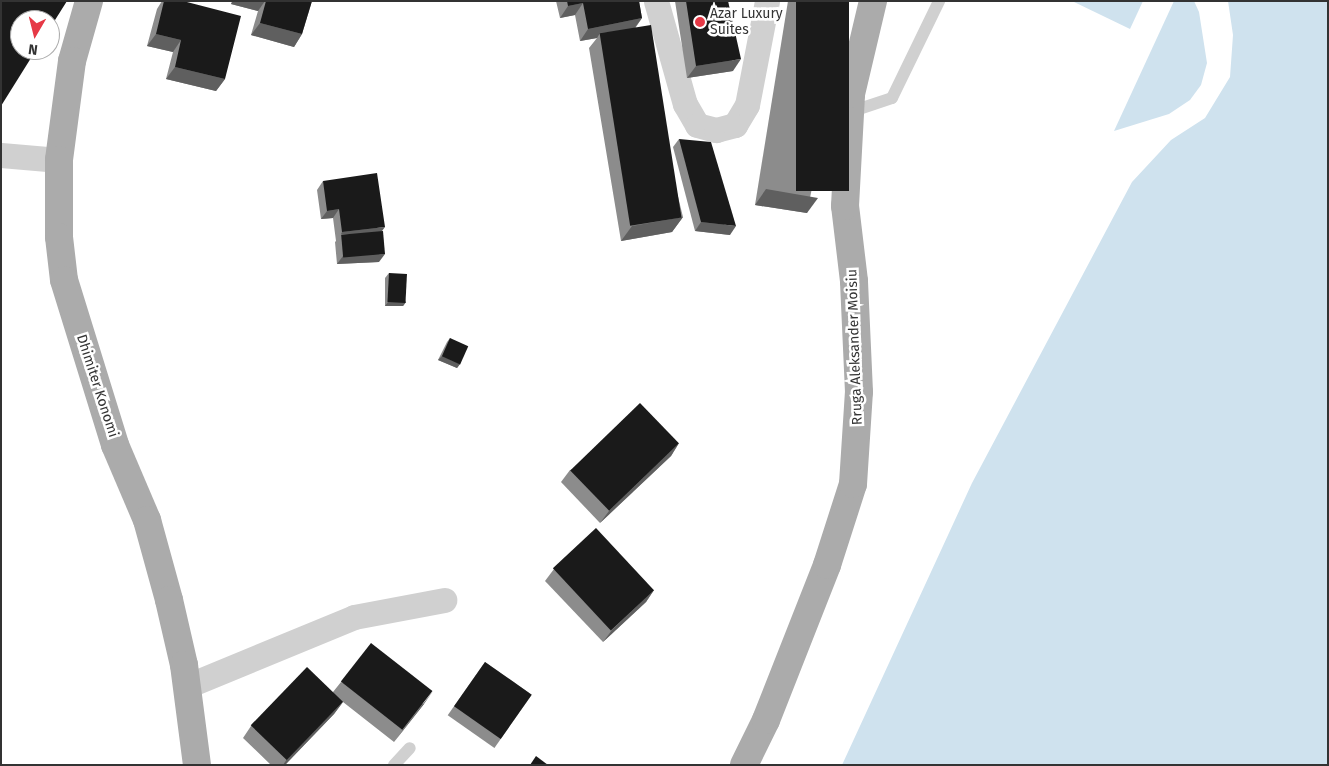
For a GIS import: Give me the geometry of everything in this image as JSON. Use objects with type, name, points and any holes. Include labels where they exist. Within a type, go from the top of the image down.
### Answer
[{"type":"main road","name":"Dhimiter Konomi","points":[[89,1],[72,61],[59,160],[59,237],[64,280],[115,444],[147,520],[169,600],[187,686],[197,765]]},
{"type":"main road","name":"Rruga Aleksander Moisiu","points":[[744,765],[766,720],[824,574],[853,484],[859,392],[854,281],[845,206],[850,112],[873,1]]},
{"type":"street","points":[[656,1],[685,104],[696,125],[716,130],[735,125],[747,105],[767,1]]},
{"type":"street","points":[[1,155],[59,160]]},
{"type":"street","points":[[187,686],[354,617],[444,600]]},
{"type":"lane","points":[[850,112],[892,98],[939,1]]},
{"type":"lane","points":[[394,765],[410,748]]},
{"type":"water","points":[[1072,1],[1143,1],[1130,29]]},
{"type":"water","points":[[1174,1],[1194,1],[1199,12],[1207,63],[1201,85],[1190,100],[1169,114],[1114,131]]},
{"type":"water","points":[[1228,1],[1328,1],[1328,765],[842,765],[972,483],[1132,182],[1171,140],[1205,118],[1230,77],[1233,35]]},
{"type":"building","points":[[1,1],[67,1],[60,12],[60,10],[10,10],[10,60],[30,60],[1,106]]},
{"type":"building","points":[[164,1],[183,1],[241,16],[225,79],[175,67],[181,40],[156,34]]},
{"type":"building","points":[[266,1],[312,1],[302,34],[260,23]]},
{"type":"building","points":[[567,1],[639,1],[642,18],[588,29],[583,3],[568,6]]},
{"type":"building","name":"Azar Luxury Suites","points":[[686,1],[728,1],[741,59],[696,66]]},
{"type":"building","points":[[796,1],[849,1],[849,191],[796,191]]},
{"type":"building","points":[[651,25],[682,218],[630,226],[600,33]]},
{"type":"building","points":[[679,139],[711,142],[736,226],[701,222]]},
{"type":"building","points":[[377,173],[385,227],[342,232],[339,209],[327,211],[323,181]]},
{"type":"building","points":[[383,231],[385,254],[343,258],[341,235]]},
{"type":"building","points":[[389,273],[407,274],[405,303],[387,302]]},
{"type":"building","points":[[450,338],[468,346],[460,364],[442,356]]},
{"type":"building","points":[[640,403],[679,443],[609,511],[570,470]]},
{"type":"building","points":[[596,528],[654,590],[611,630],[553,568]]},
{"type":"building","points":[[371,643],[432,691],[402,730],[341,682]]},
{"type":"building","points":[[485,662],[532,695],[501,739],[454,706]]},
{"type":"building","points":[[307,667],[343,702],[287,760],[251,725]]},
{"type":"building","points":[[536,756],[548,765],[530,765]]},
{"type":"place","name":"Azar Luxury Suites","points":[[700,22]]}]
